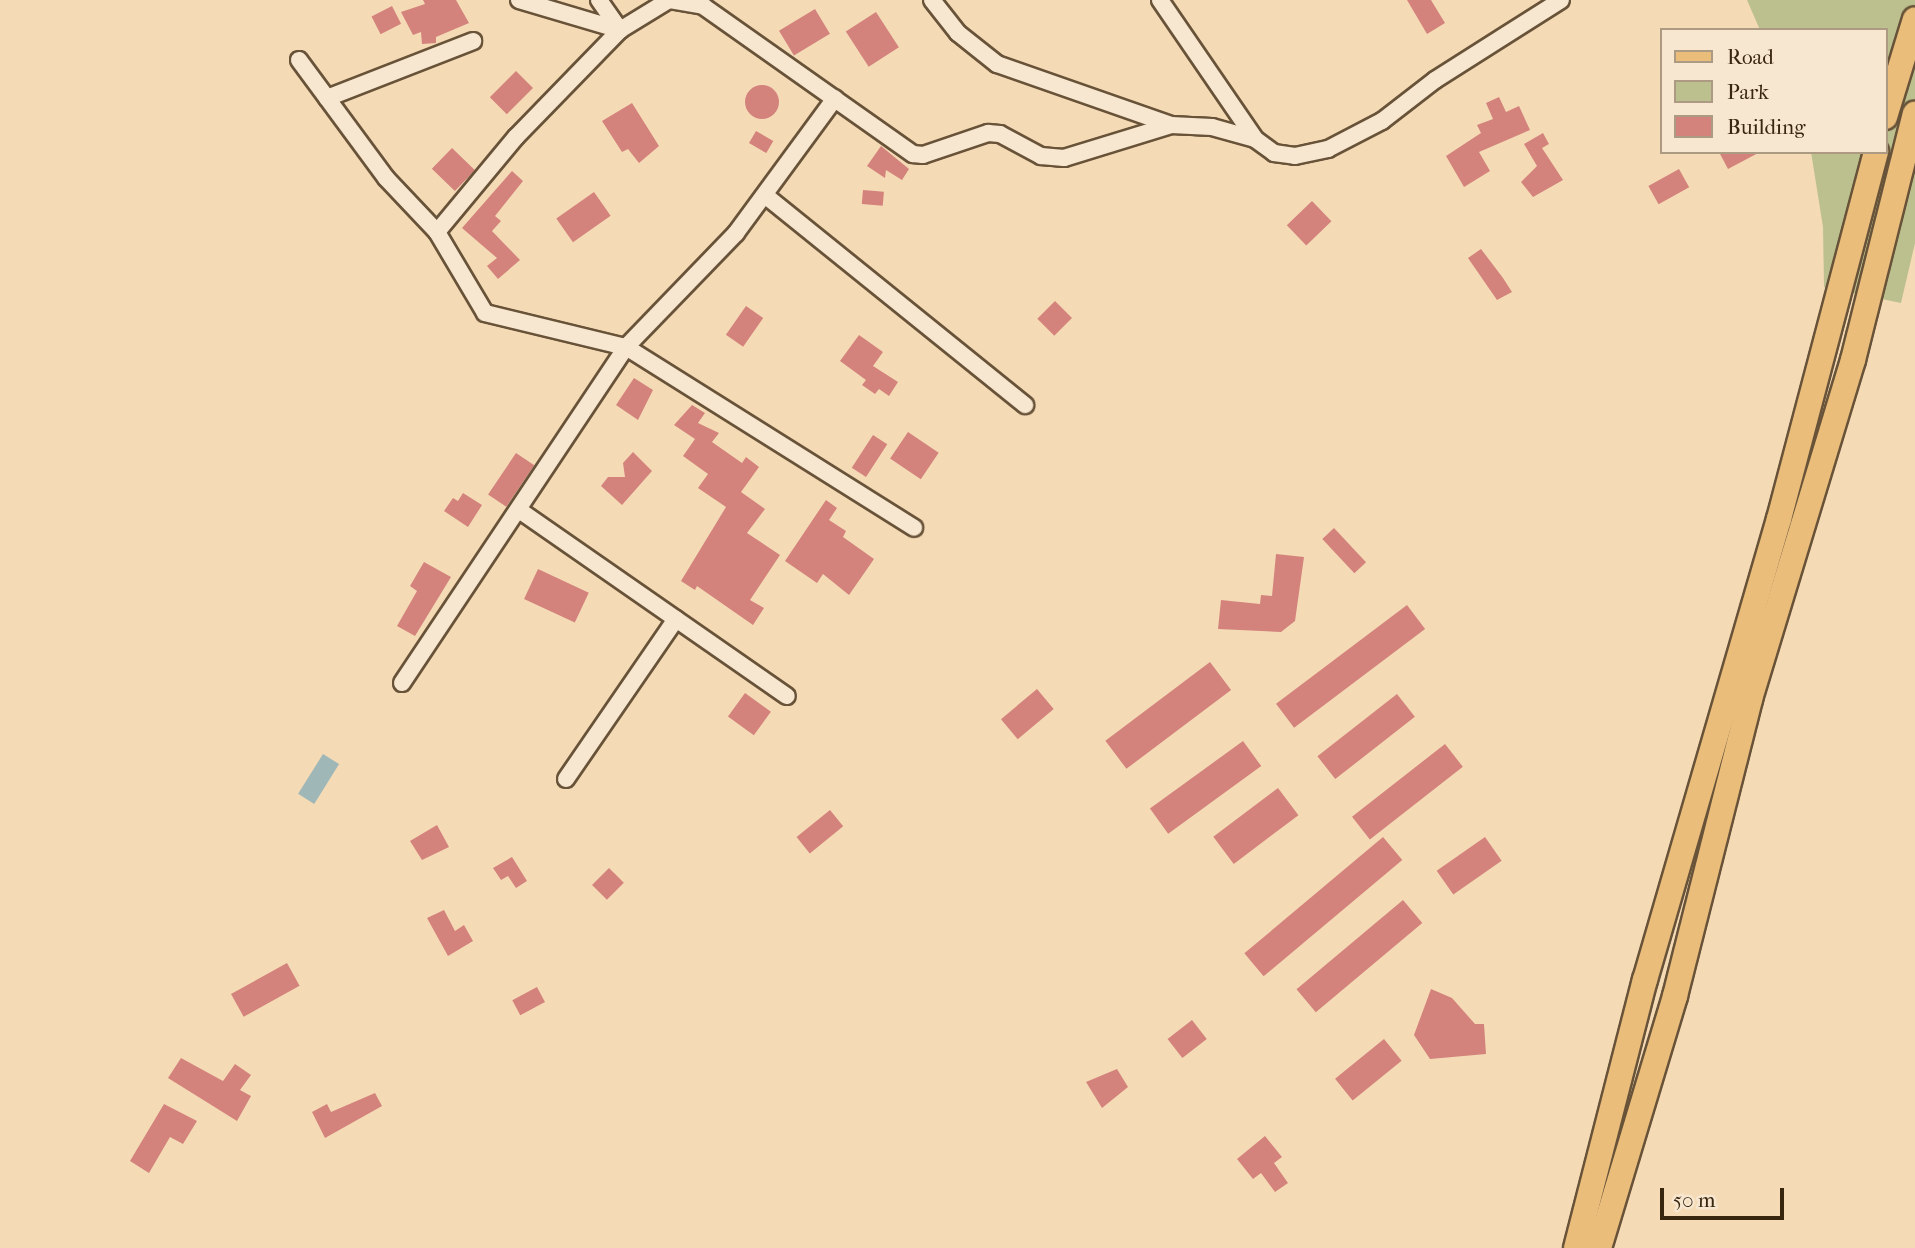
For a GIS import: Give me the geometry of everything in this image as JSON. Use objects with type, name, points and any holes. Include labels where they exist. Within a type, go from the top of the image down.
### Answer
[{"type":"main road","points":[[1887,110],[1915,19]]},
{"type":"main road","points":[[1599,1248],[1675,996],[1750,699],[1853,360],[1915,114]]},
{"type":"main road","points":[[1576,1248],[1645,980],[1779,519],[1875,154]]},
{"type":"street","points":[[519,0],[620,30]]},
{"type":"street","points":[[600,0],[620,30]]},
{"type":"street","points":[[437,232],[516,137],[620,30],[670,0],[703,6],[913,154],[923,155],[988,133],[1000,134],[1041,156],[1064,158],[1171,125]]},
{"type":"street","points":[[933,0],[958,33],[997,64],[1171,125],[1212,128],[1255,139]]},
{"type":"street","points":[[1160,0],[1255,139],[1274,153],[1295,156],[1328,149],[1382,121],[1434,80],[1558,1]]},
{"type":"street","points":[[327,98],[473,41]]},
{"type":"street","points":[[299,60],[386,178],[437,232],[485,313],[626,347],[914,528]]},
{"type":"street","points":[[402,683],[626,347],[766,195],[835,98]]},
{"type":"street","points":[[766,195],[1025,405]]},
{"type":"street","points":[[519,510],[787,696]]},
{"type":"street","points":[[566,779],[676,620]]},
{"type":"green space","points":[[1747,0],[1915,0],[1915,243],[1901,303],[1824,287],[1823,227],[1811,154],[1887,154],[1887,28],[1759,28]]},
{"type":"water","points":[[323,754],[339,764],[314,804],[298,794]]},
{"type":"building","points":[[423,0],[456,0],[469,23],[436,37],[436,43],[422,44],[421,32],[413,35],[401,12],[425,4]]},
{"type":"building","points":[[1407,0],[1431,0],[1445,23],[1427,34]]},
{"type":"building","points":[[392,6],[401,24],[381,34],[372,16]]},
{"type":"building","points":[[815,9],[830,34],[794,55],[779,31]]},
{"type":"building","points":[[876,12],[899,47],[869,67],[846,32]]},
{"type":"building","points":[[516,71],[533,88],[507,114],[490,97]]},
{"type":"building","points":[[762,85],[774,90],[779,102],[774,114],[762,119],[750,114],[745,102],[750,90]]},
{"type":"building","points":[[1499,97],[1506,112],[1519,106],[1530,130],[1479,152],[1490,171],[1464,187],[1446,156],[1481,133],[1477,125],[1493,119],[1486,103]]},
{"type":"building","points":[[632,103],[659,146],[639,163],[628,149],[622,152],[602,121]]},
{"type":"building","points":[[756,131],[773,141],[766,153],[749,143]]},
{"type":"building","points":[[1543,133],[1549,144],[1542,148],[1563,180],[1533,197],[1521,182],[1537,166],[1524,144]]},
{"type":"building","points":[[881,146],[909,169],[902,180],[886,170],[885,178],[867,166]]},
{"type":"building","points":[[452,148],[475,170],[455,191],[432,169]]},
{"type":"building","points":[[1720,154],[1756,154],[1728,169]]},
{"type":"building","points":[[1679,169],[1689,187],[1659,204],[1648,186]]},
{"type":"building","points":[[512,171],[523,181],[495,216],[501,221],[492,231],[520,260],[498,279],[487,266],[497,258],[462,228]]},
{"type":"building","points":[[863,190],[884,192],[883,206],[862,204]]},
{"type":"building","points":[[594,192],[611,216],[573,242],[556,218]]},
{"type":"building","points":[[1312,201],[1331,221],[1306,245],[1287,225]]},
{"type":"building","points":[[1481,249],[1512,292],[1497,300],[1468,258]]},
{"type":"building","points":[[1055,301],[1072,318],[1054,336],[1037,319]]},
{"type":"building","points":[[746,306],[763,318],[743,347],[726,335]]},
{"type":"building","points":[[859,335],[883,352],[873,366],[898,382],[889,396],[879,389],[875,394],[862,385],[866,380],[840,361]]},
{"type":"building","points":[[634,378],[653,390],[638,420],[616,405]]},
{"type":"building","points":[[692,405],[705,413],[698,423],[719,433],[712,442],[742,463],[746,457],[759,467],[741,492],[765,509],[747,533],[780,555],[750,600],[764,608],[753,625],[697,586],[695,590],[681,581],[726,507],[698,488],[708,474],[683,456],[695,439],[674,425]]},
{"type":"building","points":[[908,432],[939,453],[921,479],[890,459]]},
{"type":"building","points":[[873,435],[887,444],[866,477],[852,468]]},
{"type":"building","points":[[633,452],[652,471],[622,505],[601,486],[608,477],[625,477],[623,463]]},
{"type":"building","points":[[516,453],[534,465],[506,507],[488,494]]},
{"type":"building","points":[[463,493],[482,505],[468,527],[444,511],[453,498],[458,501]]},
{"type":"building","points":[[826,500],[837,508],[829,520],[846,531],[843,537],[874,559],[849,595],[823,574],[817,583],[785,561]]},
{"type":"building","points":[[1334,528],[1366,562],[1354,573],[1322,539]]},
{"type":"building","points":[[1276,554],[1304,557],[1295,621],[1281,632],[1218,629],[1221,600],[1260,604],[1261,595],[1272,596]]},
{"type":"building","points":[[424,562],[451,577],[415,636],[397,626],[417,591],[410,586]]},
{"type":"building","points":[[538,569],[589,593],[575,623],[524,599]]},
{"type":"building","points":[[1407,605],[1425,629],[1294,728],[1276,704]]},
{"type":"building","points":[[1210,662],[1231,690],[1126,769],[1105,741]]},
{"type":"building","points":[[1037,689],[1054,709],[1018,739],[1001,719]]},
{"type":"building","points":[[745,693],[771,712],[754,735],[728,716]]},
{"type":"building","points":[[1397,694],[1415,717],[1335,779],[1317,756]]},
{"type":"building","points":[[1243,741],[1261,766],[1168,834],[1150,809]]},
{"type":"building","points":[[1445,744],[1463,767],[1370,840],[1352,817]]},
{"type":"building","points":[[1278,788],[1298,815],[1234,864],[1213,837]]},
{"type":"building","points":[[830,810],[843,826],[810,853],[797,837]]},
{"type":"building","points":[[437,825],[449,847],[422,860],[410,841]]},
{"type":"building","points":[[1383,837],[1402,860],[1264,976],[1244,953]]},
{"type":"building","points":[[1485,837],[1502,861],[1453,895],[1437,871]]},
{"type":"building","points":[[512,857],[527,881],[516,888],[508,876],[501,880],[493,868]]},
{"type":"building","points":[[609,868],[624,883],[607,900],[592,885]]},
{"type":"building","points":[[1403,900],[1422,923],[1316,1012],[1297,989]]},
{"type":"building","points":[[444,910],[455,931],[464,925],[473,941],[448,956],[427,918]]},
{"type":"building","points":[[287,963],[300,986],[244,1017],[231,994]]},
{"type":"building","points":[[537,987],[545,1002],[520,1015],[512,1000]]},
{"type":"building","points":[[1431,989],[1452,998],[1475,1024],[1484,1024],[1486,1054],[1430,1059],[1414,1035]]},
{"type":"building","points":[[1192,1020],[1207,1039],[1182,1058],[1168,1039]]},
{"type":"building","points":[[1384,1039],[1402,1061],[1353,1100],[1335,1079]]},
{"type":"building","points":[[181,1058],[223,1081],[235,1064],[251,1075],[240,1090],[251,1096],[237,1121],[168,1078]]},
{"type":"building","points":[[1117,1069],[1128,1087],[1102,1108],[1086,1082]]},
{"type":"building","points":[[375,1093],[382,1106],[325,1138],[312,1112],[327,1104],[331,1112]]},
{"type":"building","points":[[164,1104],[197,1121],[183,1144],[170,1137],[149,1173],[130,1161]]},
{"type":"building","points":[[1265,1136],[1282,1157],[1274,1163],[1288,1183],[1275,1192],[1261,1173],[1253,1179],[1237,1159]]}]
